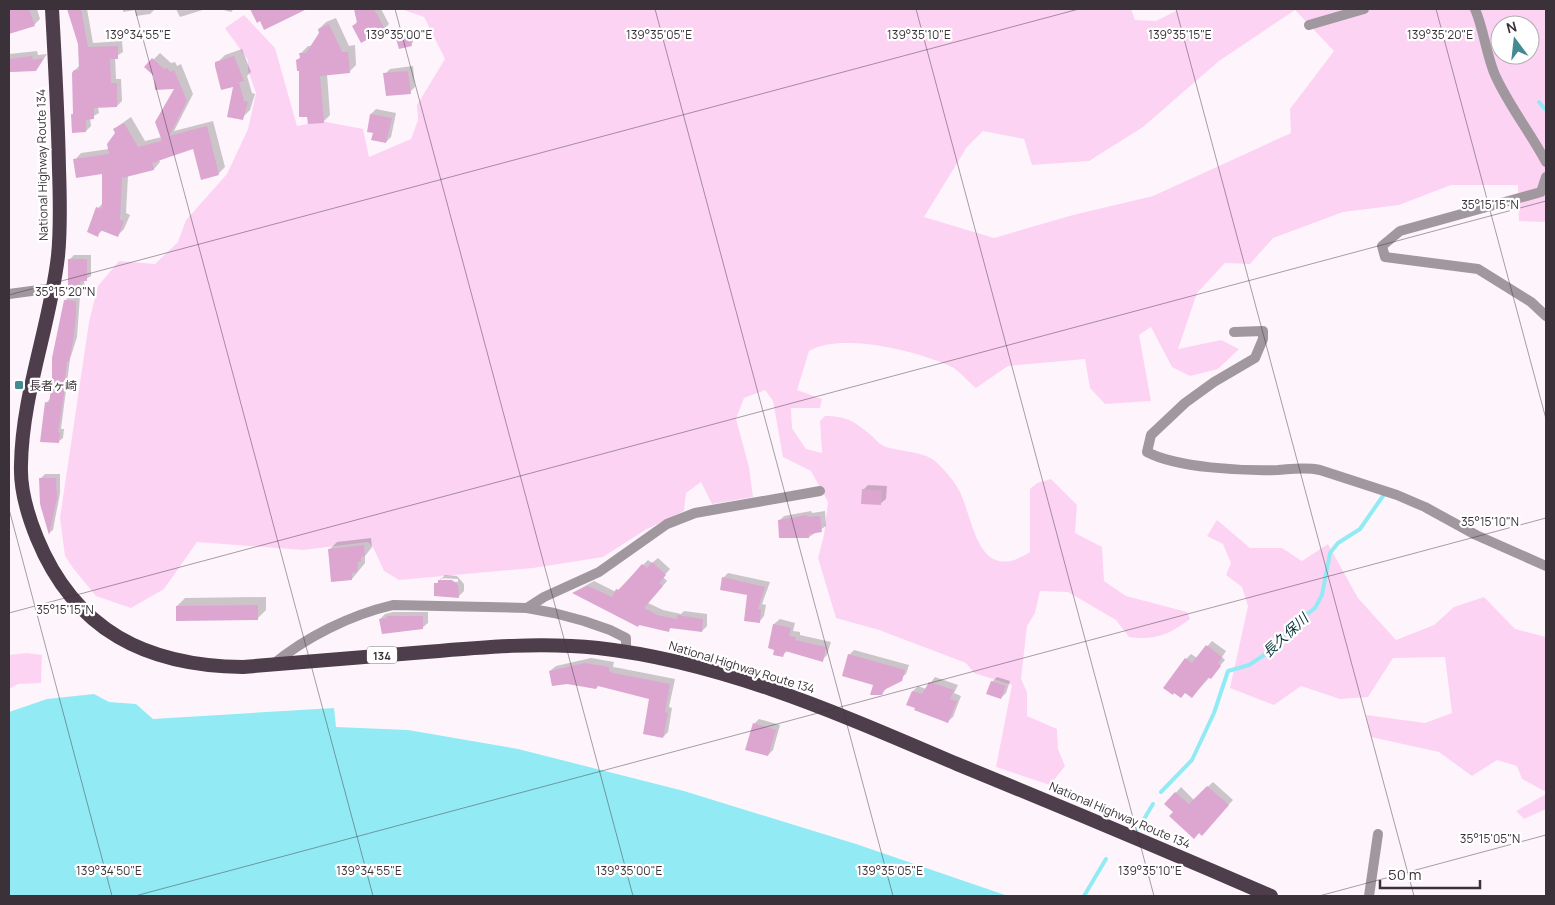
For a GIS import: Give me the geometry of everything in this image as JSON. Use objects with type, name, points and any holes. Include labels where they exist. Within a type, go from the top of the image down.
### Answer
[{"type":"highway","name":"National Highway Route 134","points":[[52,9],[60,220],[54,288],[28,408],[21,467],[23,490],[32,526],[49,565],[71,597],[85,612],[115,636],[159,656],[216,667],[272,665],[511,645],[557,645],[626,652],[704,668],[822,708],[1141,839],[1271,896]]},
{"type":"street","points":[[1309,25],[1364,9]]},
{"type":"street","points":[[1475,9],[1481,23],[1485,44],[1494,72],[1511,108],[1546,162]]},
{"type":"street","points":[[1546,177],[1541,192],[1400,232],[1382,246],[1385,257],[1478,269],[1531,302],[1546,316]]},
{"type":"street","points":[[9,294],[54,288]]},
{"type":"street","points":[[1234,332],[1263,331],[1263,339],[1255,358],[1214,382],[1185,403],[1151,435],[1147,452],[1181,463],[1224,468],[1277,470],[1307,467],[1320,470],[1404,498],[1476,535],[1546,566]]},
{"type":"street","points":[[528,608],[544,597],[599,572],[667,524],[686,516],[820,491]]},
{"type":"street","points":[[272,665],[299,644],[371,610],[393,605],[528,608],[554,613],[610,630],[626,638],[626,652]]},
{"type":"street","points":[[1370,896],[1378,834]]},
{"type":"shaded area","points":[[401,9],[1131,9],[1135,20],[1156,21],[1180,9],[1546,9],[1546,222],[1519,221],[1518,185],[1451,185],[1399,205],[1343,212],[1273,238],[1250,264],[1225,263],[1197,293],[1178,349],[1221,340],[1239,349],[1218,369],[1190,376],[1172,367],[1151,327],[1139,335],[1151,401],[1105,404],[1090,388],[1085,359],[1008,366],[976,388],[950,366],[936,360],[899,350],[859,343],[840,343],[809,351],[797,390],[822,399],[820,408],[791,408],[792,428],[806,449],[822,453],[820,421],[825,416],[833,416],[856,424],[884,446],[931,458],[946,472],[959,490],[982,548],[990,557],[1000,561],[1013,560],[1030,552],[1030,489],[1037,483],[1051,479],[1077,505],[1075,533],[1102,547],[1104,581],[1126,596],[1187,612],[1190,619],[1176,629],[1154,637],[1129,637],[1116,620],[1068,592],[1040,591],[1035,613],[1027,626],[1021,679],[1027,692],[1027,716],[1057,729],[1058,749],[1065,766],[1050,785],[996,767],[1012,685],[974,673],[966,663],[879,630],[836,618],[818,558],[824,535],[828,502],[811,471],[783,457],[773,401],[765,390],[744,398],[736,419],[749,467],[753,497],[712,504],[701,482],[686,493],[684,511],[645,530],[603,557],[533,568],[399,580],[384,571],[373,547],[368,542],[303,550],[197,542],[164,589],[131,608],[96,596],[65,556],[60,518],[89,322],[98,286],[119,261],[155,264],[178,242],[186,220],[227,174],[248,129],[256,93],[248,70],[248,60],[225,28],[244,15],[275,48],[297,126],[321,121],[363,129],[369,157],[411,139],[418,120],[417,105],[445,59],[424,17]],"holes":[[[1295,10],[1334,51],[1290,109],[1291,133],[1153,196],[1073,215],[994,238],[924,217],[967,147],[983,131],[1024,139],[1032,165],[1089,161],[1143,127],[1219,61]]]},
{"type":"shaded area","points":[[1217,520],[1250,548],[1282,548],[1302,561],[1328,544],[1358,598],[1396,640],[1434,625],[1454,607],[1484,597],[1515,629],[1546,637],[1546,792],[1522,779],[1517,766],[1497,760],[1472,776],[1439,752],[1371,737],[1366,715],[1425,723],[1452,713],[1445,657],[1393,658],[1368,697],[1340,699],[1301,686],[1274,705],[1230,688],[1248,606],[1242,587],[1226,575],[1231,563],[1223,544],[1207,536]]},
{"type":"shaded area","points":[[27,653],[42,655],[41,683],[18,684],[9,689],[9,655]]},
{"type":"shaded area","points":[[1546,794],[1546,809],[1524,819],[1516,811]]},
{"type":"water","points":[[94,694],[109,702],[136,704],[153,719],[334,708],[336,727],[408,730],[518,749],[684,791],[856,844],[1008,896],[9,896],[9,712],[47,699]]},
{"type":"building","points":[[9,9],[29,9],[35,26],[9,34]]},
{"type":"building","points":[[67,9],[81,9],[88,47],[118,46],[118,59],[110,59],[111,83],[117,83],[117,107],[94,108],[94,119],[86,120],[86,132],[72,133],[72,73],[74,70],[79,70],[78,44]]},
{"type":"building","points":[[250,9],[307,9],[264,30],[260,21],[257,23]]},
{"type":"building","points":[[354,9],[374,9],[385,30],[361,43],[352,26],[357,23]]},
{"type":"building","points":[[329,24],[342,52],[348,52],[350,73],[320,76],[324,123],[308,124],[307,117],[299,117],[299,71],[297,71],[296,60],[300,58],[299,53],[306,53],[319,33],[318,29]]},
{"type":"building","points":[[408,30],[412,46],[399,49],[396,39],[400,32]]},
{"type":"building","points":[[32,56],[33,60],[44,58],[36,71],[9,72],[9,59]]},
{"type":"building","points":[[234,56],[244,81],[239,82],[244,101],[248,102],[243,120],[227,117],[233,87],[221,90],[215,66],[215,62]]},
{"type":"building","points":[[152,58],[164,69],[168,68],[170,72],[174,70],[187,101],[169,136],[207,126],[219,175],[201,180],[193,149],[152,163],[154,170],[122,178],[120,220],[124,221],[118,237],[100,230],[98,237],[87,232],[96,207],[102,209],[102,174],[76,178],[73,159],[109,154],[107,144],[115,133],[113,129],[124,123],[138,147],[162,141],[155,122],[174,89],[155,90],[154,76],[144,67]]},
{"type":"building","points":[[408,71],[411,94],[386,96],[383,73]]},
{"type":"building","points":[[370,114],[392,118],[386,143],[371,140],[373,133],[367,132]]},
{"type":"building","points":[[68,259],[87,259],[87,281],[80,281],[81,297],[68,297]]},
{"type":"building","points":[[64,300],[76,301],[76,316],[69,362],[67,361],[58,432],[60,433],[59,443],[40,442],[45,402],[49,403],[52,382],[52,358]]},
{"type":"building","points":[[39,478],[56,478],[57,498],[49,535],[40,504]]},
{"type":"building","points":[[862,489],[882,491],[881,505],[861,504]]},
{"type":"building","points":[[807,515],[807,517],[820,516],[822,532],[809,534],[809,538],[779,538],[778,520]]},
{"type":"building","points":[[364,545],[365,556],[361,557],[361,561],[358,562],[357,572],[352,573],[352,580],[331,582],[328,549]]},
{"type":"building","points":[[652,562],[666,575],[659,583],[663,586],[644,608],[657,615],[677,619],[677,615],[703,619],[702,632],[670,628],[669,632],[639,625],[638,627],[572,593],[588,586],[612,597],[616,589],[619,590],[642,564],[647,568]]},
{"type":"building","points":[[722,577],[765,587],[758,609],[761,609],[760,623],[744,621],[747,595],[720,590]]},
{"type":"building","points":[[438,580],[452,580],[458,585],[459,598],[434,596],[434,583],[438,583]]},
{"type":"building","points":[[258,605],[258,620],[176,621],[176,606]]},
{"type":"building","points":[[387,616],[423,616],[423,629],[382,634],[379,619],[387,618]]},
{"type":"building","points":[[773,624],[791,628],[789,636],[796,637],[795,640],[826,647],[823,662],[785,651],[783,657],[773,655],[774,650],[768,648]]},
{"type":"building","points":[[1206,645],[1222,657],[1218,663],[1221,666],[1211,679],[1208,677],[1192,698],[1185,693],[1181,698],[1163,688],[1185,658],[1192,663]]},
{"type":"building","points":[[848,654],[905,670],[902,681],[884,690],[882,695],[870,695],[873,685],[842,676]]},
{"type":"building","points":[[585,663],[609,667],[609,671],[613,673],[670,684],[665,712],[668,713],[663,738],[643,734],[649,699],[598,686],[596,689],[567,684],[552,686],[549,671]]},
{"type":"building","points":[[991,681],[1006,686],[1001,699],[986,694]]},
{"type":"building","points":[[929,682],[954,690],[950,699],[957,701],[948,723],[906,705],[912,691],[922,694]]},
{"type":"building","points":[[753,723],[776,730],[768,756],[745,750]]},
{"type":"building","points":[[1207,786],[1229,805],[1202,836],[1199,833],[1194,839],[1169,816],[1173,812],[1164,804],[1175,792],[1189,804]]},
{"type":"waterway","points":[[1539,102],[1546,110]]},
{"type":"waterway","name":"長久保川","points":[[1161,792],[1192,760],[1214,713],[1228,671],[1249,665],[1275,648],[1288,629],[1315,608],[1322,595],[1330,553],[1338,543],[1360,529],[1385,493]]},
{"type":"waterway","name":"長久保川","points":[[1138,829],[1153,804]]},
{"type":"waterway","name":"長久保川","points":[[1084,896],[1106,859]]},
{"type":"place","name":"長者ヶ崎","points":[[19,385]]}]
